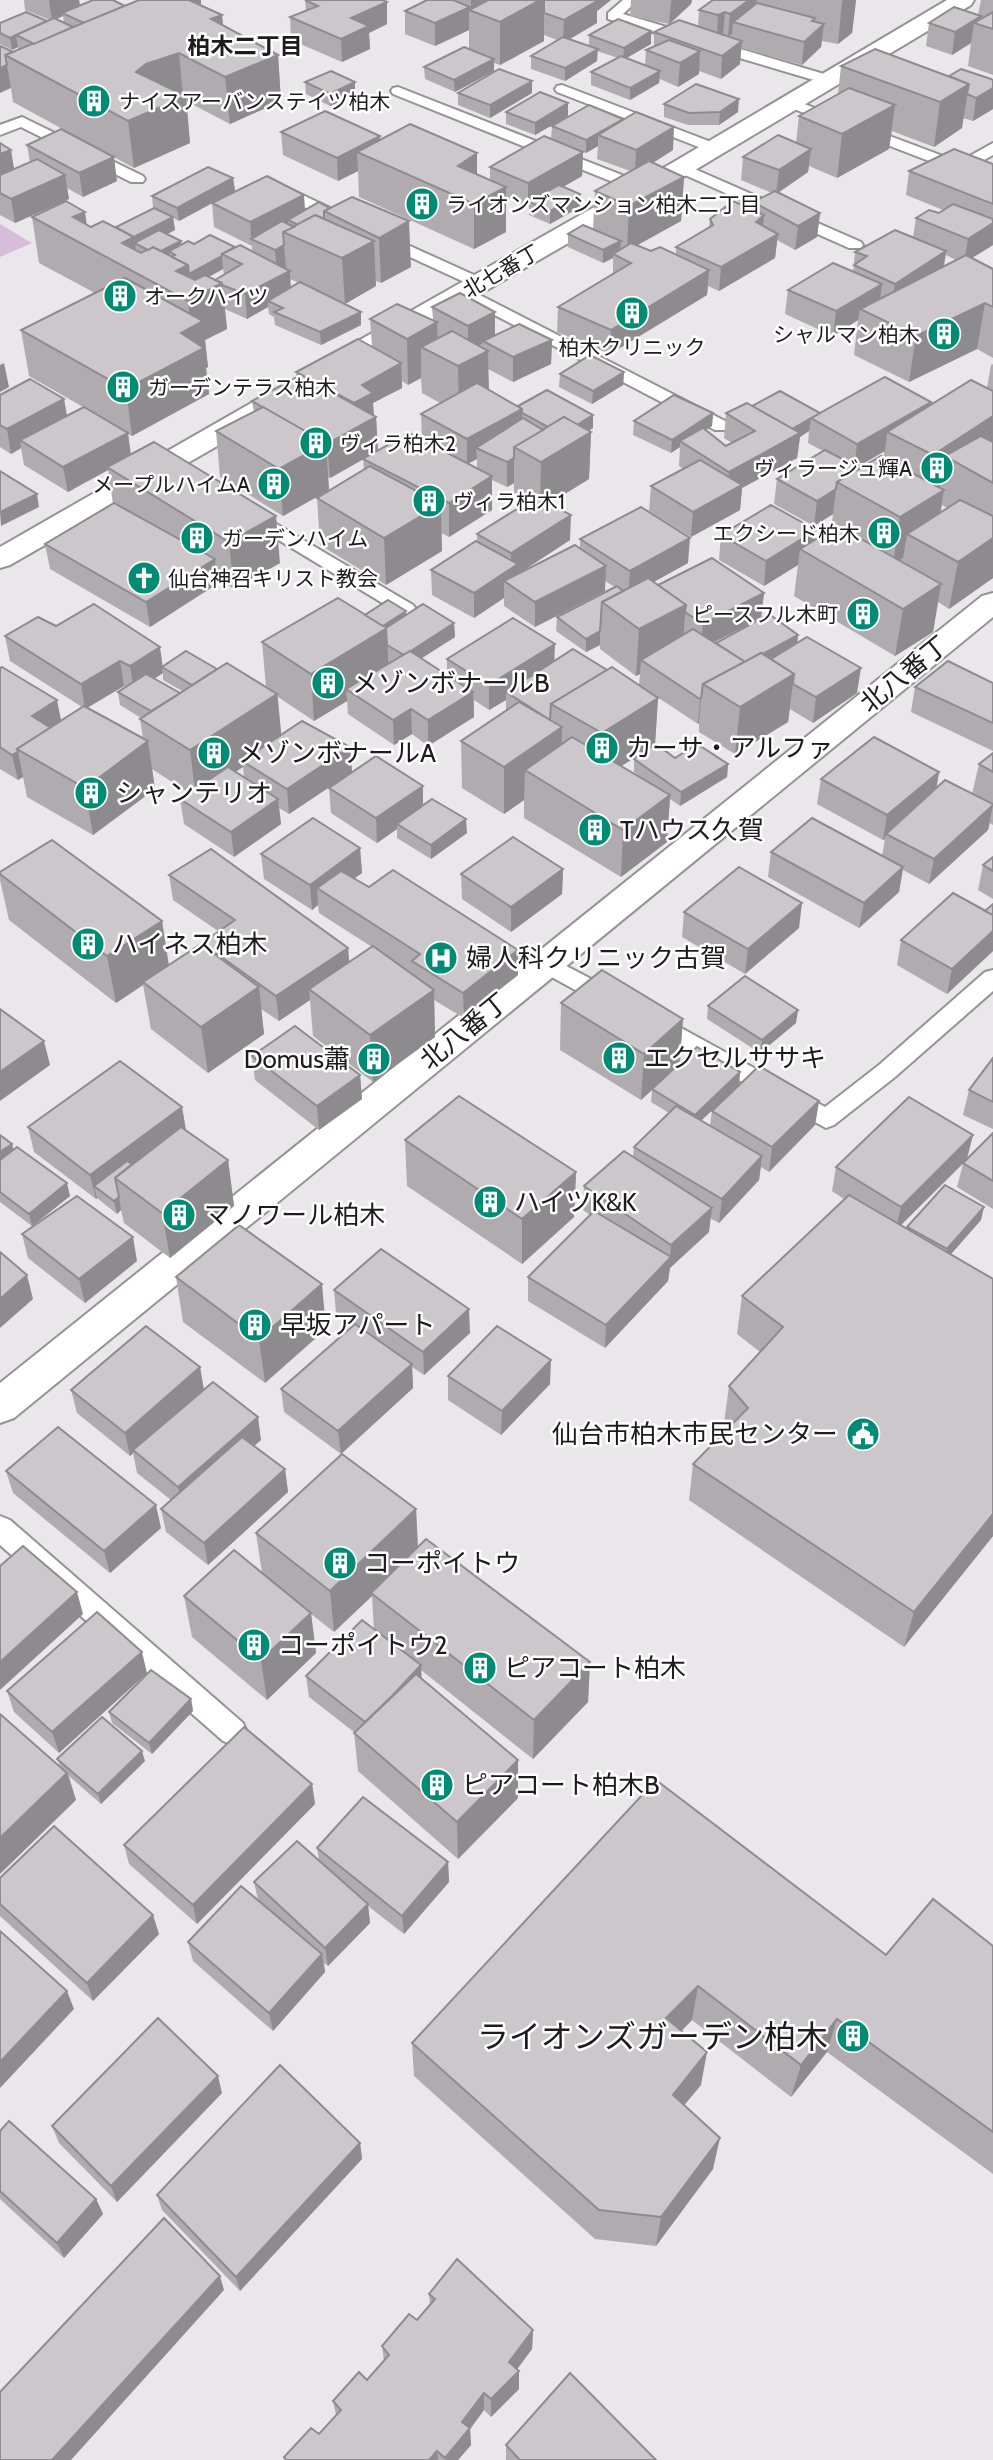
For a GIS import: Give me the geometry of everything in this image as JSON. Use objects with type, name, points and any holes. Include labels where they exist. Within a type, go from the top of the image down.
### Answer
[{"type":"street","name":"北七番丁","points":[[308,381],[681,168],[829,80],[883,55],[953,14]]},
{"type":"street","points":[[0,559],[285,395]]},
{"type":"street","name":"北八番丁","points":[[0,1406],[993,602]]},
{"type":"lane","points":[[631,0],[613,16],[829,80]]},
{"type":"lane","points":[[562,89],[714,148]]},
{"type":"lane","points":[[398,91],[644,189]]},
{"type":"lane","points":[[791,103],[960,168],[993,148]]},
{"type":"lane","points":[[0,130],[22,122],[137,180]]},
{"type":"lane","points":[[681,168],[855,245]]},
{"type":"lane","points":[[274,187],[471,288],[721,426]]},
{"type":"lane","points":[[165,464],[188,478]]},
{"type":"lane","points":[[234,505],[406,608]]},
{"type":"lane","points":[[547,964],[825,1119],[887,1072],[993,978]]},
{"type":"lane","points":[[0,1528],[233,1731]]},
{"type":"shaded area","points":[[0,224],[32,243],[0,257]]},
{"type":"building","points":[[93,0],[113,0],[125,6],[84,23],[62,13]]},
{"type":"building","points":[[139,0],[189,0],[222,15],[211,19],[278,55],[225,77],[179,53],[146,64],[136,72],[186,96],[128,121],[5,55]]},
{"type":"building","points":[[305,0],[387,2],[351,18],[369,26],[341,39],[290,17],[318,6]]},
{"type":"building","points":[[427,0],[453,0],[470,7],[435,23],[405,11]]},
{"type":"building","points":[[488,0],[540,0],[500,22],[469,10]]},
{"type":"building","points":[[544,0],[597,1],[564,20],[544,13]]},
{"type":"building","points":[[713,0],[749,0],[730,14],[725,12],[718,15],[699,10]]},
{"type":"building","points":[[757,3],[815,18],[812,21],[824,24],[804,42],[733,22]]},
{"type":"building","points":[[954,7],[981,16],[955,32],[929,23]]},
{"type":"building","points":[[26,12],[47,21],[10,38],[0,33],[0,23]]},
{"type":"building","points":[[993,12],[993,29],[974,23]]},
{"type":"building","points":[[54,18],[73,27],[34,44],[16,35]]},
{"type":"building","points":[[618,19],[651,31],[624,48],[589,35]]},
{"type":"building","points":[[679,20],[742,41],[722,56],[654,32]]},
{"type":"building","points":[[563,37],[598,49],[565,68],[531,56]]},
{"type":"building","points":[[669,40],[700,51],[680,63],[646,50]]},
{"type":"building","points":[[0,46],[13,52],[5,55],[7,65],[0,68]]},
{"type":"building","points":[[464,47],[494,59],[454,80],[424,67]]},
{"type":"building","points":[[875,49],[969,84],[940,102],[841,66]]},
{"type":"building","points":[[621,56],[660,71],[630,88],[591,72]]},
{"type":"building","points":[[499,69],[532,81],[490,105],[458,93]]},
{"type":"building","points":[[961,69],[993,80],[993,88],[976,98],[967,94],[969,84],[949,76]]},
{"type":"building","points":[[331,71],[355,82],[330,94],[305,82]]},
{"type":"building","points":[[696,84],[739,99],[720,112],[689,113],[664,104]]},
{"type":"building","points":[[849,88],[895,105],[842,134],[799,116]]},
{"type":"building","points":[[540,92],[568,103],[535,123],[506,112]]},
{"type":"building","points":[[589,105],[623,119],[586,140],[552,126]]},
{"type":"building","points":[[325,111],[380,136],[337,158],[281,132]]},
{"type":"building","points":[[636,112],[674,127],[636,150],[598,135]]},
{"type":"building","points":[[410,124],[477,153],[458,166],[506,187],[474,204],[357,152]]},
{"type":"building","points":[[61,129],[114,157],[79,173],[27,145]]},
{"type":"building","points":[[778,135],[811,149],[779,170],[743,157]]},
{"type":"building","points":[[544,136],[583,152],[528,183],[490,167]]},
{"type":"building","points":[[0,143],[11,150],[0,154]]},
{"type":"building","points":[[954,149],[993,164],[993,204],[909,171]]},
{"type":"building","points":[[37,159],[65,175],[11,199],[0,193],[0,175]]},
{"type":"building","points":[[649,161],[684,177],[629,206],[595,191]]},
{"type":"building","points":[[208,167],[233,178],[177,208],[152,196]]},
{"type":"building","points":[[267,176],[304,195],[250,222],[212,203]]},
{"type":"building","points":[[559,185],[580,194],[550,211],[529,202]]},
{"type":"building","points":[[775,191],[820,213],[798,226],[753,202]]},
{"type":"building","points":[[352,197],[409,221],[379,238],[324,211]]},
{"type":"building","points":[[66,201],[85,212],[73,217],[91,227],[103,221],[134,237],[122,243],[141,253],[153,247],[188,265],[176,271],[195,280],[205,275],[222,283],[188,301],[32,217]]},
{"type":"building","points":[[733,201],[764,215],[756,222],[778,234],[721,267],[676,247],[713,225],[710,219]]},
{"type":"building","points":[[319,202],[330,208],[324,211],[324,219],[315,215],[298,225],[288,220]]},
{"type":"building","points":[[953,204],[993,219],[993,223],[968,239],[916,218],[929,210],[939,213]]},
{"type":"building","points":[[154,208],[173,217],[134,237],[116,227]]},
{"type":"building","points":[[315,215],[374,241],[342,258],[283,232]]},
{"type":"building","points":[[282,221],[294,227],[283,232],[284,245],[275,250],[251,239]]},
{"type":"building","points":[[583,225],[621,241],[603,250],[568,234]]},
{"type":"building","points":[[159,230],[181,241],[161,251],[153,247],[148,250],[134,243]]},
{"type":"building","points":[[895,230],[946,251],[895,284],[854,265],[867,256],[855,252]]},
{"type":"building","points":[[210,235],[235,247],[189,274],[188,265],[172,257],[175,255],[169,251],[188,241],[194,244]]},
{"type":"building","points":[[631,243],[651,251],[660,247],[709,270],[611,330],[558,307],[631,263],[613,254]]},
{"type":"building","points":[[240,245],[290,271],[245,294],[222,285],[215,280],[242,264],[222,254]]},
{"type":"building","points":[[966,255],[993,269],[993,307],[985,303],[916,336],[860,309]]},
{"type":"building","points":[[833,263],[882,284],[836,311],[788,290]]},
{"type":"building","points":[[125,278],[203,321],[181,333],[204,348],[126,389],[21,330]]},
{"type":"building","points":[[300,282],[361,312],[320,332],[274,312],[283,308],[268,301]]},
{"type":"building","points":[[460,293],[495,312],[468,326],[432,307]]},
{"type":"building","points":[[397,304],[437,322],[407,339],[370,319]]},
{"type":"building","points":[[519,324],[552,340],[513,357],[483,341]]},
{"type":"building","points":[[452,331],[488,351],[458,366],[421,347]]},
{"type":"building","points":[[358,339],[401,363],[362,385],[373,393],[354,403],[296,372]]},
{"type":"building","points":[[590,355],[624,372],[593,391],[560,374]]},
{"type":"building","points":[[301,375],[376,417],[327,444],[252,401]]},
{"type":"building","points":[[885,377],[931,402],[857,444],[811,418]]},
{"type":"building","points":[[30,379],[64,399],[7,429],[0,425],[0,395]]},
{"type":"building","points":[[971,380],[993,391],[993,416],[933,455],[887,432]]},
{"type":"building","points":[[477,383],[522,409],[467,439],[421,414]]},
{"type":"building","points":[[547,390],[593,415],[577,425],[564,417],[548,427],[522,413],[518,406]]},
{"type":"building","points":[[780,391],[820,413],[792,429],[752,406]]},
{"type":"building","points":[[674,395],[713,413],[672,440],[634,421]]},
{"type":"building","points":[[747,403],[800,433],[729,472],[680,441],[703,428],[726,446],[755,431],[726,413]]},
{"type":"building","points":[[84,407],[128,433],[63,467],[20,440]]},
{"type":"building","points":[[263,407],[326,443],[279,469],[216,431]]},
{"type":"building","points":[[564,417],[591,432],[541,462],[514,447]]},
{"type":"building","points":[[523,418],[543,430],[514,447],[514,458],[507,462],[476,448]]},
{"type":"building","points":[[409,433],[492,476],[449,503],[363,459]]},
{"type":"building","points":[[981,436],[993,442],[993,483],[945,456]]},
{"type":"building","points":[[154,442],[276,516],[229,542],[107,467]]},
{"type":"building","points":[[825,450],[860,468],[837,482],[836,489],[817,501],[777,479]]},
{"type":"building","points":[[881,456],[944,490],[900,517],[837,482]]},
{"type":"building","points":[[700,460],[742,485],[693,512],[651,486]]},
{"type":"building","points":[[370,466],[441,504],[384,538],[317,498]]},
{"type":"building","points":[[0,471],[37,494],[0,512]]},
{"type":"building","points":[[536,497],[571,515],[511,553],[477,534]]},
{"type":"building","points":[[960,500],[993,516],[993,538],[958,562],[907,534]]},
{"type":"building","points":[[114,503],[215,559],[146,602],[45,544]]},
{"type":"building","points":[[771,505],[816,530],[766,561],[721,535]]},
{"type":"building","points":[[641,507],[690,538],[630,571],[580,539]]},
{"type":"building","points":[[838,526],[941,584],[903,609],[800,549]]},
{"type":"building","points":[[476,541],[518,564],[474,593],[431,570]]},
{"type":"building","points":[[575,545],[606,566],[535,602],[504,581]]},
{"type":"building","points":[[712,558],[764,593],[703,624],[685,612],[686,605],[658,585]]},
{"type":"building","points":[[648,578],[686,605],[639,629],[602,602]]},
{"type":"building","points":[[617,586],[623,591],[602,602],[600,631],[586,639],[557,617]]},
{"type":"building","points":[[338,598],[387,628],[311,674],[262,642]]},
{"type":"building","points":[[388,600],[406,611],[383,626],[365,615]]},
{"type":"building","points":[[94,604],[160,647],[130,666],[120,661],[81,684],[5,636],[38,617],[56,626]]},
{"type":"building","points":[[423,604],[454,623],[404,655],[387,645],[386,628]]},
{"type":"building","points":[[769,614],[798,635],[745,662],[716,643]]},
{"type":"building","points":[[513,618],[555,644],[489,685],[447,659]]},
{"type":"building","points":[[693,629],[745,662],[703,684],[700,699],[641,660]]},
{"type":"building","points":[[807,637],[861,668],[816,697],[793,684],[794,674],[771,659]]},
{"type":"building","points":[[573,649],[607,670],[551,704],[550,720],[506,692]]},
{"type":"building","points":[[186,651],[217,669],[192,685],[162,667]]},
{"type":"building","points":[[410,651],[473,692],[428,720],[411,709],[393,720],[346,689]]},
{"type":"building","points":[[761,653],[794,674],[740,707],[703,684]]},
{"type":"building","points":[[948,661],[993,683],[993,723],[915,687]]},
{"type":"building","points":[[227,663],[277,694],[190,750],[140,719]]},
{"type":"building","points":[[2,667],[57,700],[32,716],[51,728],[12,755],[0,747]]},
{"type":"building","points":[[612,667],[658,698],[602,733],[551,704]]},
{"type":"building","points":[[146,674],[180,693],[151,711],[118,692]]},
{"type":"building","points":[[519,702],[562,727],[504,767],[461,741]]},
{"type":"building","points":[[84,706],[148,741],[85,788],[17,749]]},
{"type":"building","points":[[302,721],[350,747],[287,789],[242,761]]},
{"type":"building","points":[[572,737],[670,795],[623,830],[525,770]]},
{"type":"building","points":[[874,737],[939,772],[887,815],[821,779]]},
{"type":"building","points":[[656,744],[675,758],[697,744],[728,764],[681,792],[634,759]]},
{"type":"building","points":[[993,753],[993,772],[979,764]]},
{"type":"building","points":[[376,756],[423,786],[376,818],[329,788]]},
{"type":"building","points":[[228,767],[278,799],[231,832],[180,799]]},
{"type":"building","points":[[945,780],[993,805],[934,859],[886,834]]},
{"type":"building","points":[[432,799],[466,819],[431,845],[397,824]]},
{"type":"building","points":[[313,818],[360,848],[310,885],[261,854]]},
{"type":"building","points":[[812,818],[903,867],[864,903],[771,852]]},
{"type":"building","points":[[513,837],[563,869],[511,907],[461,874]]},
{"type":"building","points":[[52,840],[162,921],[107,956],[0,874]]},
{"type":"building","points":[[211,849],[348,948],[276,996],[202,943],[235,920],[169,875]]},
{"type":"building","points":[[993,857],[993,871],[983,865]]},
{"type":"building","points":[[739,867],[802,903],[748,949],[684,912]]},
{"type":"building","points":[[393,870],[518,950],[463,993],[412,961],[420,954],[317,888],[341,871],[369,887]]},
{"type":"building","points":[[953,893],[993,915],[993,931],[952,969],[901,940]]},
{"type":"building","points":[[993,904],[993,915],[985,911]]},
{"type":"building","points":[[201,944],[259,987],[201,1027],[143,982]]},
{"type":"building","points":[[373,946],[434,990],[370,1035],[309,989]]},
{"type":"building","points":[[602,970],[683,1019],[644,1054],[561,1003]]},
{"type":"building","points":[[745,976],[798,1010],[762,1040],[708,1006]]},
{"type":"building","points":[[0,1009],[44,1041],[0,1072]]},
{"type":"building","points":[[295,1026],[360,1075],[317,1106],[252,1056]]},
{"type":"building","points":[[697,1047],[740,1072],[695,1115],[652,1089]]},
{"type":"building","points":[[993,1058],[993,1102],[969,1090]]},
{"type":"building","points":[[120,1061],[182,1107],[90,1175],[28,1127]]},
{"type":"building","points":[[759,1066],[819,1101],[772,1147],[712,1111]]},
{"type":"building","points":[[459,1096],[576,1172],[522,1219],[405,1140]]},
{"type":"building","points":[[909,1097],[973,1135],[901,1207],[836,1167]]},
{"type":"building","points":[[676,1106],[762,1156],[722,1199],[634,1147]]},
{"type":"building","points":[[181,1127],[228,1160],[162,1213],[115,1178]]},
{"type":"building","points":[[993,1133],[993,1181],[963,1163]]},
{"type":"building","points":[[0,1135],[12,1144],[0,1152]]},
{"type":"building","points":[[17,1147],[67,1183],[29,1214],[0,1192],[0,1160]]},
{"type":"building","points":[[624,1151],[712,1208],[671,1245],[584,1186]]},
{"type":"building","points":[[127,1161],[132,1164],[115,1178],[119,1197],[114,1201],[94,1186]]},
{"type":"building","points":[[945,1185],[984,1207],[947,1249],[907,1227]]},
{"type":"building","name":"仙台市柏木市民センター","points":[[849,1195],[993,1279],[993,1514],[914,1612],[693,1464],[748,1408],[729,1386],[783,1327],[742,1296]]},
{"type":"building","points":[[77,1196],[133,1237],[79,1279],[22,1234]]},
{"type":"building","points":[[594,1211],[671,1257],[606,1325],[528,1277]]},
{"type":"building","points":[[239,1225],[322,1284],[259,1339],[176,1277]]},
{"type":"building","points":[[381,1249],[469,1309],[423,1352],[334,1290]]},
{"type":"building","points":[[0,1252],[27,1275],[0,1299]]},
{"type":"building","points":[[355,1324],[412,1364],[338,1431],[281,1389]]},
{"type":"building","points":[[146,1326],[200,1367],[125,1433],[71,1390]]},
{"type":"building","points":[[497,1326],[551,1360],[502,1411],[448,1376]]},
{"type":"building","points":[[213,1382],[258,1417],[178,1487],[133,1450]]},
{"type":"building","points":[[58,1427],[156,1505],[104,1551],[6,1471]]},
{"type":"building","points":[[242,1437],[285,1469],[204,1543],[161,1509]]},
{"type":"building","points":[[342,1454],[416,1509],[330,1591],[256,1533]]},
{"type":"building","points":[[426,1539],[590,1662],[534,1720],[371,1593]]},
{"type":"building","points":[[23,1546],[77,1592],[0,1662],[0,1566]]},
{"type":"building","points":[[234,1550],[311,1613],[261,1660],[184,1596]]},
{"type":"building","points":[[97,1612],[142,1652],[52,1732],[7,1691]]},
{"type":"building","points":[[362,1620],[421,1665],[365,1722],[306,1676]]},
{"type":"building","points":[[151,1670],[191,1699],[149,1743],[109,1712]]},
{"type":"building","points":[[416,1674],[518,1760],[457,1822],[354,1733]]},
{"type":"building","points":[[0,1714],[67,1773],[0,1838]]},
{"type":"building","points":[[102,1717],[142,1751],[98,1794],[57,1759]]},
{"type":"building","points":[[244,1727],[312,1784],[193,1905],[124,1845]]},
{"type":"building","name":"ライオンズガーデン柏木","points":[[656,1780],[886,1955],[933,1899],[993,1946],[993,2132],[837,2019],[801,2065],[698,1986],[666,2018],[707,2052],[673,2095],[720,2138],[661,2217],[599,2210],[412,2043]]},
{"type":"building","points":[[363,1797],[448,1862],[402,1916],[317,1848]]},
{"type":"building","points":[[54,1826],[153,1915],[87,1983],[0,1904],[0,1878]]},
{"type":"building","points":[[297,1841],[368,1904],[325,1948],[254,1882]]},
{"type":"building","points":[[241,1886],[322,1954],[269,2013],[188,1942]]},
{"type":"building","points":[[0,1931],[67,1991],[0,2062]]},
{"type":"building","points":[[158,2018],[218,2076],[111,2186],[52,2126]]},
{"type":"building","points":[[280,2065],[360,2143],[236,2277],[157,2195]]},
{"type":"building","points":[[9,2121],[96,2199],[57,2243],[0,2191],[0,2131]]},
{"type":"building","points":[[164,2218],[220,2276],[52,2460],[0,2460],[0,2392]]},
{"type":"building","points":[[457,2259],[533,2330],[509,2362],[519,2371],[491,2399],[484,2393],[462,2422],[470,2428],[445,2458],[437,2451],[429,2460],[286,2460],[284,2457],[311,2428],[319,2434],[341,2410],[333,2401],[359,2372],[367,2380],[389,2355],[382,2346],[409,2314],[417,2320],[435,2299],[429,2294]]},
{"type":"building","points":[[570,2373],[656,2460],[520,2460],[506,2445]]},
{"type":"place","name":"ナイスアーバンステイツ柏木","points":[[94,101]]},
{"type":"place","name":"ライオンズマンション柏木二丁目","points":[[422,204]]},
{"type":"place","name":"オークハイツ","points":[[120,296]]},
{"type":"place","name":"柏木クリニック","points":[[632,313]]},
{"type":"place","name":"シャルマン柏木","points":[[944,334]]},
{"type":"place","name":"ガーデンテラス柏木","points":[[123,387]]},
{"type":"place","name":"ヴィラ柏木2","points":[[316,443]]},
{"type":"place","name":"ヴィラージュ輝A","points":[[937,468]]},
{"type":"place","name":"メープルハイムA","points":[[274,484]]},
{"type":"place","name":"ヴィラ柏木1","points":[[429,501]]},
{"type":"place","name":"エクシード柏木","points":[[884,533]]},
{"type":"place","name":"ガーデンハイム","points":[[197,538]]},
{"type":"place","name":"仙台神召キリスト教会","points":[[144,578]]},
{"type":"place","name":"ピースフル木町","points":[[863,614]]},
{"type":"place","name":"メゾンボナールB","points":[[328,683]]},
{"type":"place","name":"カーサ・アルファ","points":[[602,748]]},
{"type":"place","name":"メゾンボナールA","points":[[214,753]]},
{"type":"place","name":"シャンテリオ","points":[[91,793]]},
{"type":"place","name":"Tハウス久賀","points":[[595,830]]},
{"type":"place","name":"ハイネス柏木","points":[[88,944]]},
{"type":"place","name":"婦人科クリニック古賀","points":[[441,958]]},
{"type":"place","name":"エクセルササキ","points":[[619,1058]]},
{"type":"place","name":"Domus蕭","points":[[374,1059]]},
{"type":"place","name":"ハイツK&K","points":[[490,1202]]},
{"type":"place","name":"マノワール柏木","points":[[179,1215]]},
{"type":"place","name":"早坂アパート","points":[[255,1325]]},
{"type":"place","name":"仙台市柏木市民センター","points":[[863,1434]]},
{"type":"place","name":"コーポイトウ","points":[[340,1563]]},
{"type":"place","name":"コーポイトウ2","points":[[254,1645]]},
{"type":"place","name":"ピアコート柏木","points":[[480,1668]]},
{"type":"place","name":"ピアコート柏木B","points":[[437,1785]]},
{"type":"place","name":"ライオンズガーデン柏木","points":[[853,2036]]},
{"type":"district","name":"柏木二丁目","points":[[245,46]]}]
